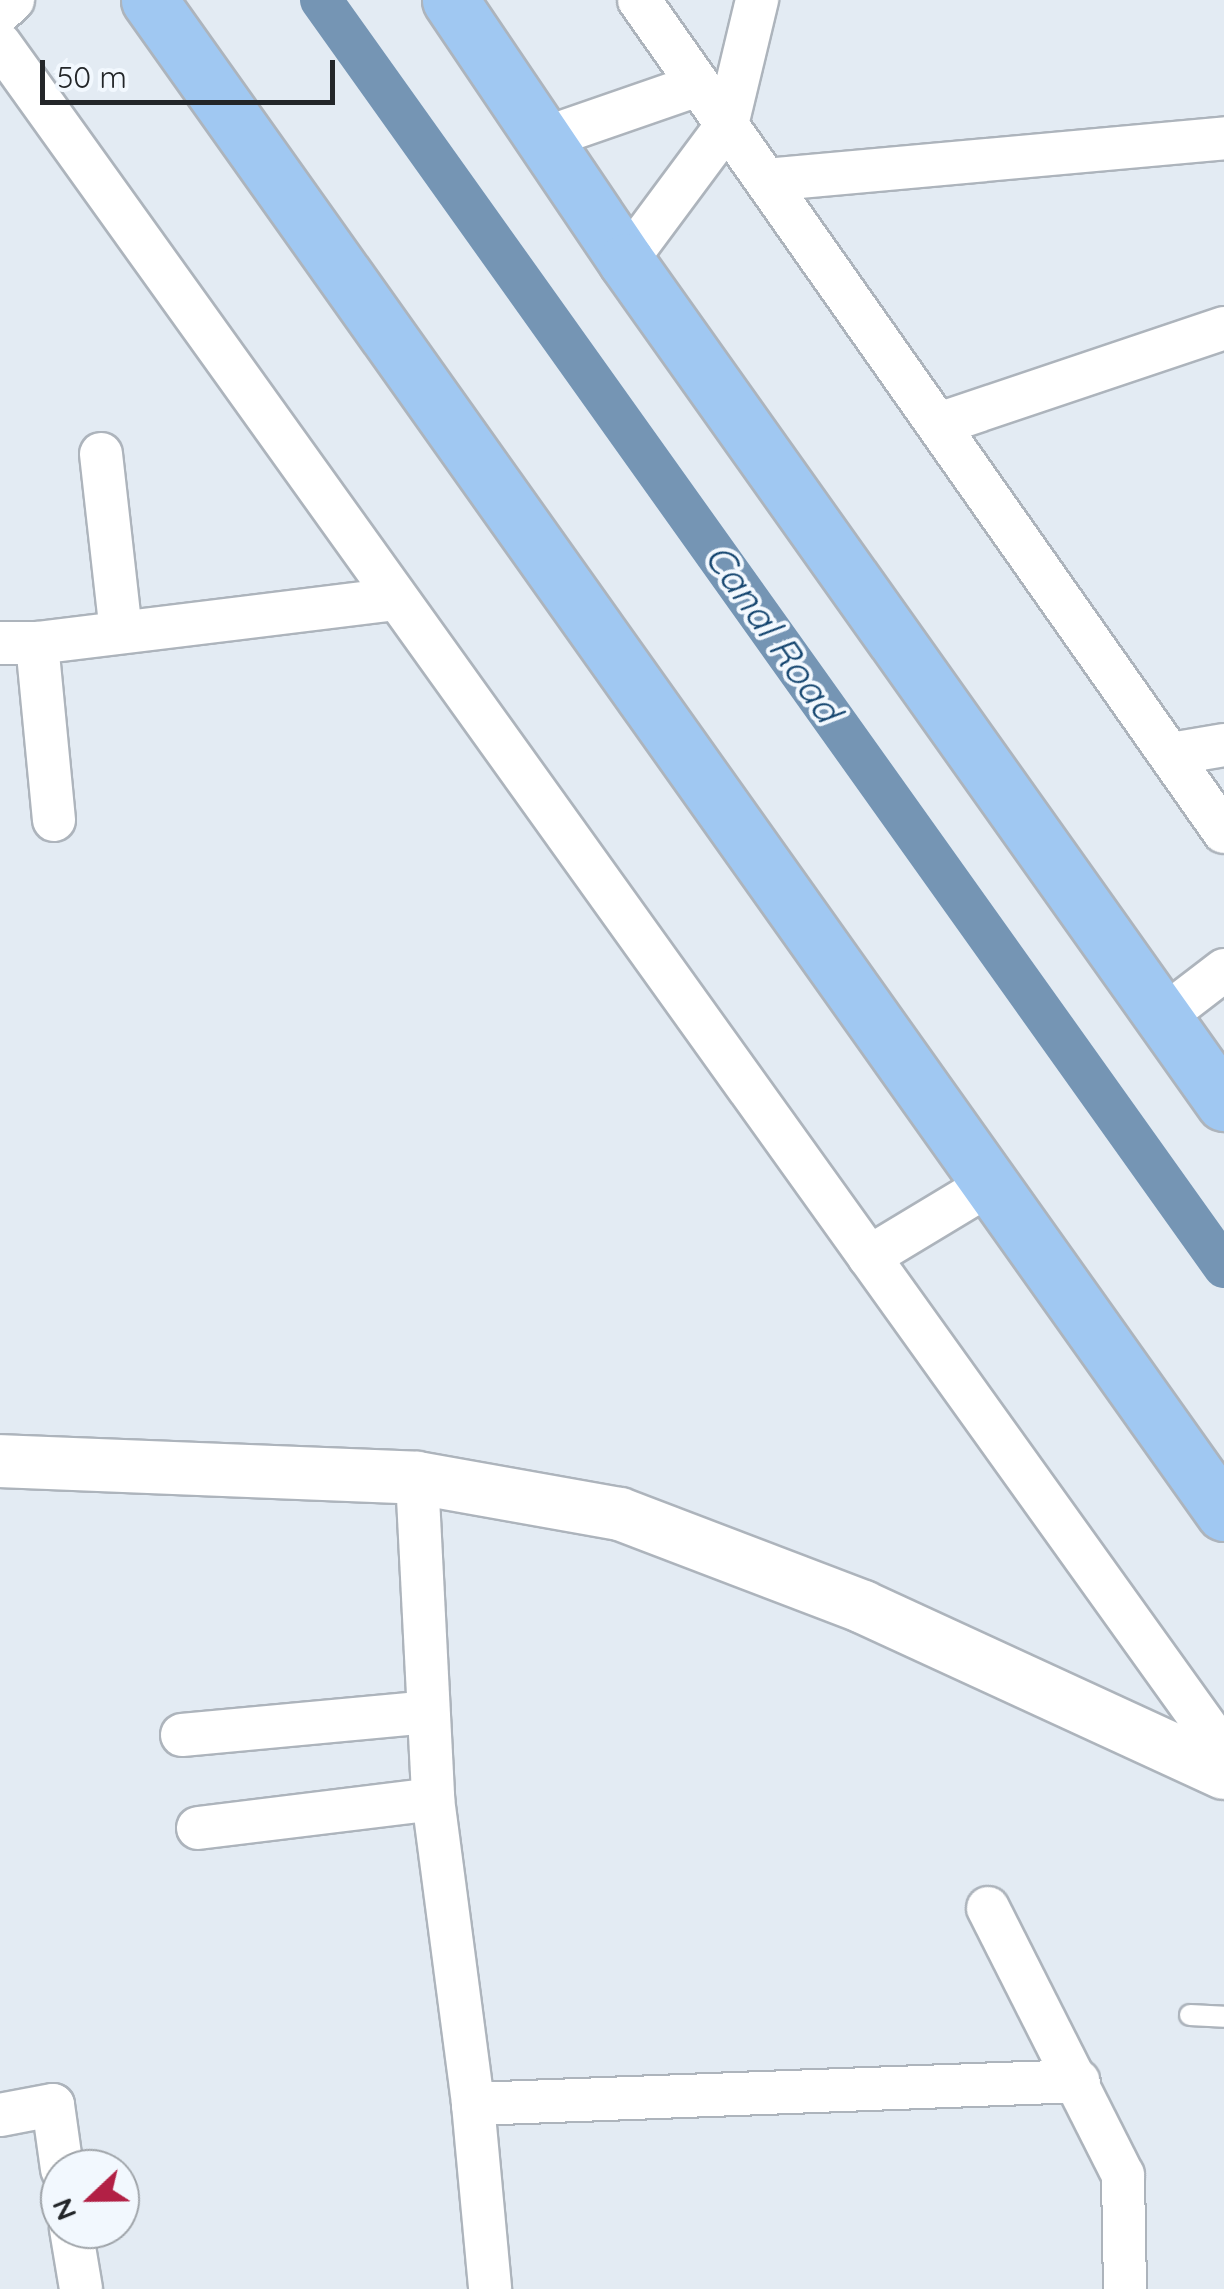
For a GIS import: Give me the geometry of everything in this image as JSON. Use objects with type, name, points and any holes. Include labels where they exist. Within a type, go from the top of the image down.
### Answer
[{"type":"highway","points":[[149,0],[1224,1513]]},
{"type":"highway","points":[[450,0],[626,261],[1224,1103]]},
{"type":"street","points":[[0,12],[13,0]]},
{"type":"street","points":[[638,0],[1224,832]]},
{"type":"street","points":[[626,261],[727,125],[757,0]]},
{"type":"street","points":[[0,44],[1224,1752]]},
{"type":"street","points":[[545,138],[698,85]]},
{"type":"street","points":[[766,180],[1224,138]]},
{"type":"street","points":[[939,424],[1224,328]]},
{"type":"street","points":[[101,454],[121,632]]},
{"type":"street","points":[[54,820],[18,643],[396,599]]},
{"type":"street","points":[[1171,754],[1224,745]]},
{"type":"street","points":[[1163,1016],[1224,970]]},
{"type":"street","points":[[869,1256],[990,1184]]},
{"type":"street","points":[[0,1461],[417,1478],[620,1514],[862,1607],[1224,1773]]},
{"type":"street","points":[[417,1478],[433,1799],[473,2104],[490,2289]]},
{"type":"street","points":[[182,1735],[428,1712]]},
{"type":"street","points":[[198,1828],[433,1799]]},
{"type":"street","points":[[988,1908],[1080,2081],[1123,2175],[1125,2289]]},
{"type":"street","points":[[473,2104],[1080,2081]]},
{"type":"street","points":[[0,2115],[53,2106],[59,2149]]},
{"type":"street","points":[[75,2249],[80,2289]]},
{"type":"lane","points":[[1190,2016],[1224,2017]]},
{"type":"waterway","name":"Canal Road","points":[[321,0],[1224,1267]]}]
